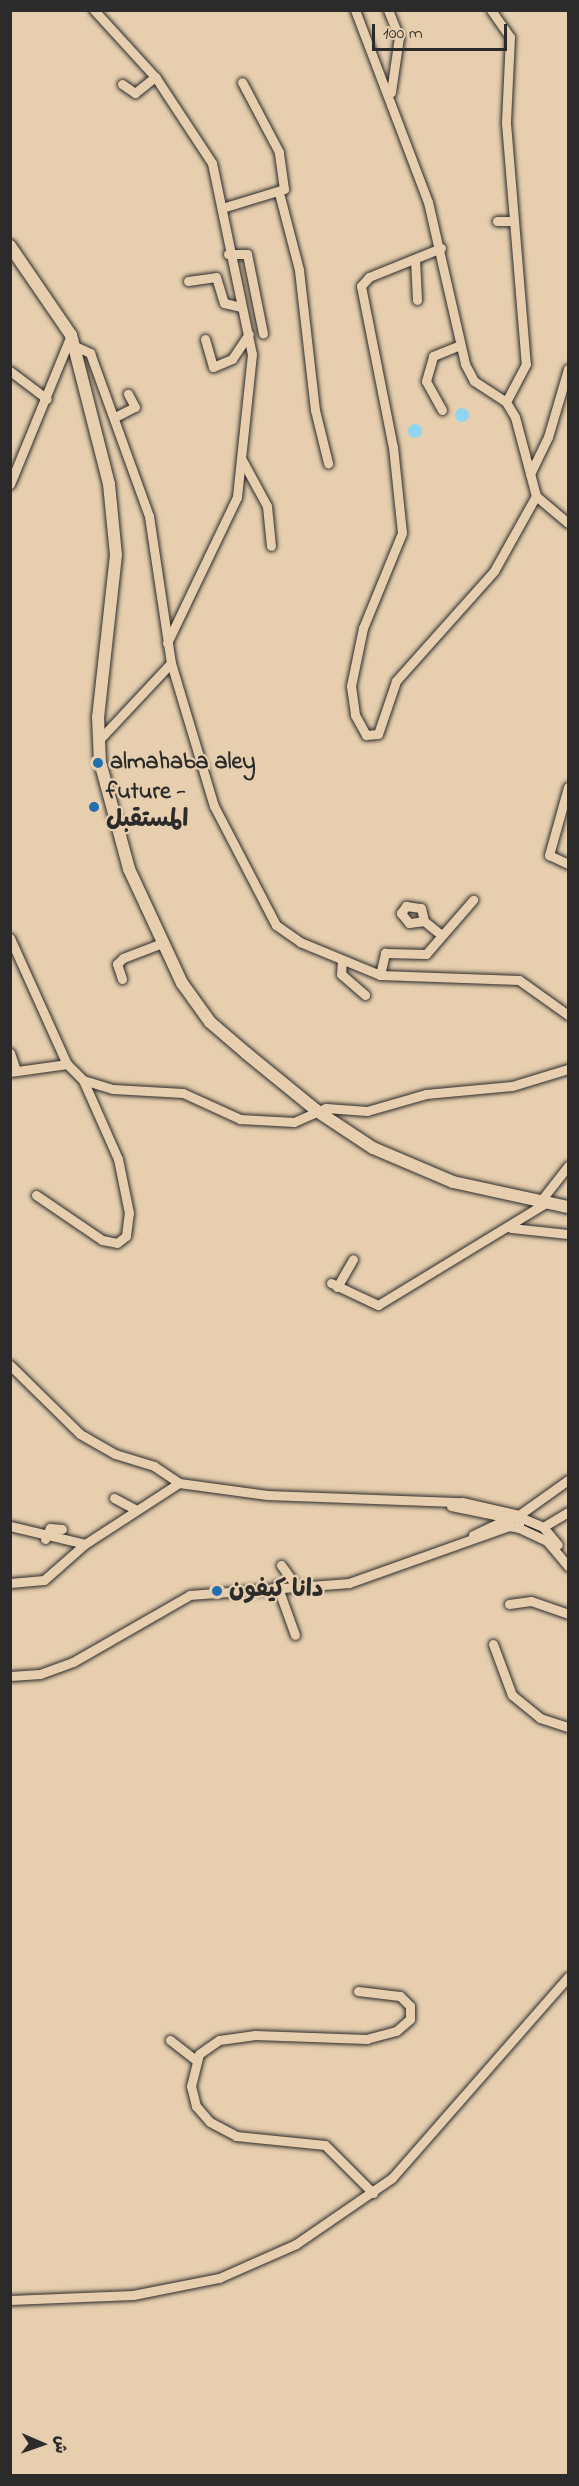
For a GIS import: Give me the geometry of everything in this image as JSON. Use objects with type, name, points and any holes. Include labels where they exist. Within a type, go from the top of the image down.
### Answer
[{"type":"main road","points":[[10,246],[73,340],[115,513],[98,741],[105,788],[129,869],[162,943],[210,1022],[317,1111],[374,1148],[453,1182],[568,1207]]},
{"type":"street","points":[[94,10],[155,77],[212,163],[222,208],[228,254],[249,334],[242,460],[231,512],[167,643]]},
{"type":"street","points":[[355,10],[390,95],[441,248],[460,345],[474,381],[506,402],[515,417],[536,496],[568,523]]},
{"type":"street","points":[[388,10],[399,37],[390,95]]},
{"type":"street","points":[[491,10],[510,37],[506,94],[512,221],[526,364],[506,402]]},
{"type":"street","points":[[122,84],[135,93],[155,77]]},
{"type":"street","points":[[242,82],[279,152],[285,177],[279,193],[299,270],[315,410],[328,463]]},
{"type":"street","points":[[222,208],[279,193]]},
{"type":"street","points":[[497,221],[512,221]]},
{"type":"street","points":[[441,248],[361,286],[393,447],[402,533],[363,628],[351,686],[355,716],[366,735],[378,734],[396,681],[494,571],[536,496]]},
{"type":"street","points":[[228,254],[247,254],[263,333]]},
{"type":"street","points":[[415,259],[417,300]]},
{"type":"street","points":[[188,281],[216,277],[224,303],[241,306]]},
{"type":"street","points":[[205,339],[213,367],[232,359],[249,334]]},
{"type":"street","points":[[10,484],[73,340],[90,353],[149,516],[171,663],[213,806],[263,904],[288,935],[380,975],[519,980],[568,1015]]},
{"type":"street","points":[[442,410],[426,381],[433,356],[460,345]]},
{"type":"street","points":[[530,474],[548,437],[568,369]]},
{"type":"street","points":[[10,371],[47,399]]},
{"type":"street","points":[[115,417],[139,406],[128,393]]},
{"type":"street","points":[[242,460],[267,506],[271,546]]},
{"type":"street","points":[[98,741],[171,663]]},
{"type":"street","points":[[568,787],[549,855],[568,864]]},
{"type":"street","points":[[380,975],[385,952],[426,954],[474,900]]},
{"type":"street","points":[[424,921],[441,935]]},
{"type":"street","points":[[10,938],[67,1064],[83,1080],[118,1160],[129,1213],[126,1236],[117,1243],[102,1240],[36,1195]]},
{"type":"street","points":[[122,979],[117,964],[123,958],[162,943]]},
{"type":"street","points":[[342,960],[341,974],[365,995]]},
{"type":"street","points":[[10,1053],[13,1071],[67,1064]]},
{"type":"street","points":[[83,1080],[113,1089],[183,1093],[248,1121],[294,1122],[317,1111],[366,1111],[426,1094],[513,1086],[568,1069]]},
{"type":"street","points":[[353,1259],[334,1285],[378,1305],[404,1294],[480,1240],[510,1228],[542,1203],[568,1166]]},
{"type":"street","points":[[510,1228],[568,1234]]},
{"type":"street","points":[[10,1365],[80,1434],[115,1454],[154,1466],[178,1483],[267,1495],[481,1505],[514,1520],[547,1540],[568,1566]]},
{"type":"street","points":[[10,1676],[40,1674],[73,1662],[190,1595],[277,1585],[349,1583],[447,1548],[514,1520],[568,1480]]},
{"type":"street","points":[[10,1583],[44,1580],[84,1544],[178,1483]]},
{"type":"street","points":[[114,1498],[135,1509]]},
{"type":"street","points":[[543,1527],[568,1512]]},
{"type":"street","points":[[514,1520],[543,1527],[568,1558]]},
{"type":"street","points":[[10,1526],[45,1539],[84,1544]]},
{"type":"street","points":[[45,1539],[50,1528],[62,1529]]},
{"type":"street","points":[[280,1565],[296,1586]]},
{"type":"street","points":[[277,1585],[295,1635]]},
{"type":"street","points":[[509,1604],[531,1601],[568,1614]]},
{"type":"street","points":[[493,1644],[512,1695],[540,1718],[568,1727]]},
{"type":"street","points":[[10,2300],[133,2295],[219,2278],[296,2244],[373,2193],[443,2124],[568,1977]]},
{"type":"street","points":[[358,1990],[400,1996],[411,2006],[410,2019],[396,2031],[367,2039],[231,2037],[208,2046],[196,2060],[193,2097],[210,2122],[236,2136],[325,2145],[373,2193]]},
{"type":"street","points":[[170,2040],[196,2060]]},
{"type":"water","points":[[462,408],[467,410],[469,415],[467,420],[462,422],[457,420],[455,415],[457,410]]},
{"type":"water","points":[[415,424],[420,426],[422,431],[420,436],[415,438],[410,436],[408,431],[410,426]]},
{"type":"place","name":"almahaba aley","points":[[98,763]]},
{"type":"place","name":"future - المستقبل","points":[[94,807]]},
{"type":"place","name":"دانا كيفون","points":[[217,1591]]}]
